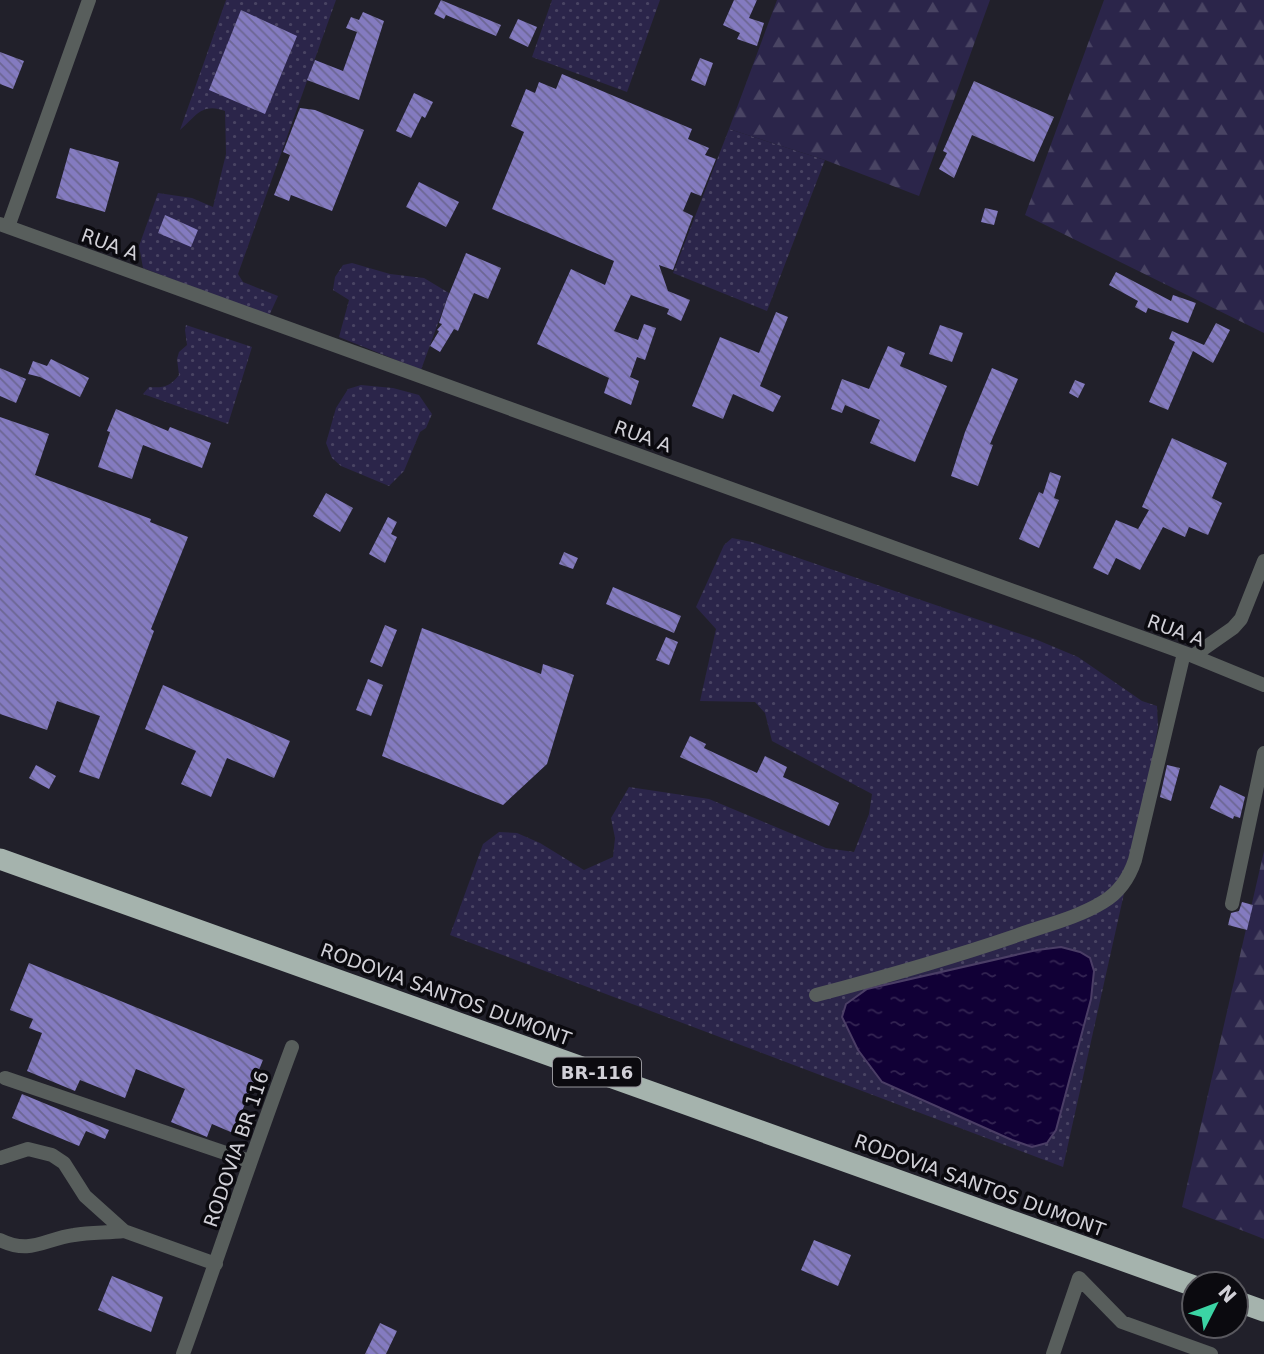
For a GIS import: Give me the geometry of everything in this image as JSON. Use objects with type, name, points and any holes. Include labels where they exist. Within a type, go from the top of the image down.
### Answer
[{"type":"highway","name":"RODOVIA SANTOS DUMONT","points":[[0,859],[1180,1281]]},
{"type":"street","name":"RUA A","points":[[89,0],[4,225],[1188,655],[1264,685]]},
{"type":"street","points":[[816,995],[935,964],[1057,922],[1103,902],[1116,892],[1130,875],[1135,860],[1188,655],[1233,628],[1241,619],[1264,561]]},
{"type":"street","points":[[1231,904],[1264,753]]},
{"type":"street","name":"RODOVIA BR 116","points":[[183,1354],[216,1264],[249,1161],[292,1046]]},
{"type":"street","points":[[5,1078],[249,1161]]},
{"type":"street","points":[[0,1158],[28,1149],[41,1150],[58,1158],[85,1196],[124,1231],[216,1264]]},
{"type":"street","points":[[0,1240],[29,1247],[76,1234],[124,1231]]},
{"type":"street","points":[[1053,1354],[1079,1278],[1122,1322],[1211,1354]]},
{"type":"green space","points":[[226,0],[336,0],[238,274],[243,282],[278,296],[269,316],[143,268],[139,246],[158,193],[192,198],[213,207],[226,154],[225,111],[205,109],[180,130]]},
{"type":"green space","points":[[552,0],[660,0],[627,92],[532,57]]},
{"type":"green space","points":[[777,0],[990,0],[919,196],[825,160],[729,129]]},
{"type":"green space","points":[[1104,0],[1264,0],[1264,333],[1025,215]]},
{"type":"green space","points":[[729,129],[825,160],[767,311],[673,273]]},
{"type":"green space","points":[[352,263],[390,274],[424,278],[449,293],[421,370],[339,337],[349,300],[333,290],[335,277],[343,265]]},
{"type":"green space","points":[[186,325],[252,347],[228,424],[143,394],[149,387],[162,387],[179,375],[177,359],[179,352],[187,345]]},
{"type":"green space","points":[[361,385],[393,388],[419,395],[432,414],[426,428],[420,432],[404,471],[389,486],[341,466],[332,458],[326,443],[336,408],[348,389]]},
{"type":"green space","points":[[732,538],[752,542],[1035,639],[1078,657],[1142,701],[1157,706],[1158,727],[1148,786],[1063,1167],[450,935],[483,844],[499,832],[517,833],[540,843],[584,870],[613,857],[615,838],[611,818],[629,787],[709,799],[826,848],[854,852],[869,814],[872,794],[772,741],[765,713],[755,702],[700,701],[716,629],[696,607],[724,545]]},
{"type":"green space","points":[[1264,851],[1264,1239],[1182,1207]]},
{"type":"water","points":[[1061,947],[1090,958],[1094,971],[1091,999],[1056,1130],[1047,1143],[1032,1147],[1012,1140],[882,1082],[858,1050],[842,1017],[846,1004],[867,989],[1037,950]]},
{"type":"building","points":[[441,0],[501,25],[496,36],[446,15],[444,19],[434,14]]},
{"type":"building","points":[[734,0],[757,0],[749,18],[764,23],[757,46],[737,39],[740,33],[723,25]]},
{"type":"building","points":[[241,10],[297,36],[265,114],[209,90]]},
{"type":"building","points":[[363,12],[384,21],[359,100],[307,80],[315,60],[343,71],[357,32],[346,28],[351,17],[359,20]]},
{"type":"building","points":[[518,19],[537,27],[528,47],[509,38]]},
{"type":"building","points":[[0,52],[24,61],[13,89],[0,84]]},
{"type":"building","points":[[700,58],[713,63],[705,86],[691,80]]},
{"type":"building","points":[[562,74],[692,129],[688,139],[709,148],[705,155],[716,159],[701,196],[691,192],[683,211],[693,216],[673,270],[659,265],[668,291],[690,300],[681,321],[667,314],[669,309],[631,295],[614,331],[638,340],[644,324],[656,328],[645,360],[637,357],[630,377],[639,381],[631,405],[604,393],[609,378],[537,344],[571,269],[605,285],[614,261],[492,209],[524,132],[511,126],[526,89],[535,93],[539,82],[556,89]]},
{"type":"building","points":[[974,81],[1054,117],[1034,162],[972,135],[954,178],[939,169],[947,153],[943,151]]},
{"type":"building","points":[[414,93],[433,102],[411,138],[396,131]]},
{"type":"building","points":[[300,108],[315,110],[364,130],[332,211],[291,195],[289,201],[274,195],[290,155],[283,152]]},
{"type":"building","points":[[70,148],[119,162],[105,212],[56,198]]},
{"type":"building","points":[[419,182],[459,202],[446,227],[406,207]]},
{"type":"building","points":[[985,208],[998,211],[994,225],[981,222]]},
{"type":"building","points":[[165,215],[198,230],[191,247],[158,233]]},
{"type":"building","points":[[466,253],[501,268],[488,299],[474,293],[458,331],[454,329],[440,352],[430,346],[442,324],[439,323],[447,299]]},
{"type":"building","points":[[1116,272],[1171,301],[1173,295],[1196,303],[1188,323],[1148,308],[1146,313],[1135,307],[1138,301],[1109,285]]},
{"type":"building","points":[[776,312],[788,317],[760,386],[781,396],[773,412],[733,394],[723,419],[692,406],[720,337],[759,353]]},
{"type":"building","points":[[1216,323],[1230,330],[1213,363],[1193,351],[1168,410],[1149,402],[1175,342],[1169,339],[1172,331],[1204,345]]},
{"type":"building","points":[[940,325],[963,333],[952,362],[929,354]]},
{"type":"building","points":[[888,346],[905,353],[900,366],[947,386],[915,462],[870,443],[880,420],[845,405],[842,413],[831,409],[842,379],[869,389]]},
{"type":"building","points":[[51,359],[89,378],[80,397],[40,377],[28,374],[33,361],[47,366]]},
{"type":"building","points":[[0,368],[26,379],[16,403],[0,396]]},
{"type":"building","points":[[992,368],[1018,379],[990,444],[993,445],[978,486],[951,476],[965,432]]},
{"type":"building","points":[[1075,380],[1085,384],[1078,398],[1069,393]]},
{"type":"building","points":[[116,409],[168,431],[170,427],[211,443],[202,468],[143,445],[132,479],[98,467]]},
{"type":"building","points":[[0,417],[49,434],[35,475],[151,519],[150,522],[188,537],[151,629],[154,631],[99,779],[79,772],[100,716],[57,701],[47,730],[0,714]]},
{"type":"building","points":[[1172,438],[1227,463],[1212,498],[1222,503],[1208,535],[1189,527],[1185,537],[1163,527],[1140,570],[1116,558],[1108,575],[1093,568],[1116,520],[1138,529],[1149,510],[1142,507]]},
{"type":"building","points":[[1050,472],[1061,476],[1054,498],[1059,500],[1039,548],[1019,539],[1039,492],[1043,494]]},
{"type":"building","points":[[326,493],[353,508],[340,532],[313,516]]},
{"type":"building","points":[[388,517],[397,522],[391,534],[397,537],[385,563],[369,554]]},
{"type":"building","points":[[564,552],[578,558],[573,569],[559,564]]},
{"type":"building","points":[[613,587],[681,616],[674,633],[606,604]]},
{"type":"building","points":[[385,625],[397,630],[382,667],[370,662]]},
{"type":"building","points":[[422,628],[541,674],[543,664],[574,675],[547,764],[503,805],[382,756]]},
{"type":"building","points":[[666,637],[678,642],[669,665],[656,660]]},
{"type":"building","points":[[368,679],[383,685],[371,716],[356,710]]},
{"type":"building","points":[[163,685],[290,741],[274,778],[227,758],[211,797],[181,784],[196,751],[145,729]]},
{"type":"building","points":[[690,736],[706,744],[704,748],[757,773],[765,756],[787,767],[783,777],[839,803],[829,826],[680,757]]},
{"type":"building","points":[[36,765],[56,776],[49,789],[29,778]]},
{"type":"building","points":[[1167,765],[1180,768],[1171,801],[1160,797]]},
{"type":"building","points":[[1220,785],[1245,797],[1240,818],[1234,816],[1233,819],[1210,808]]},
{"type":"building","points":[[1242,902],[1253,905],[1247,930],[1228,925],[1231,913],[1239,911]]},
{"type":"building","points":[[29,963],[263,1060],[233,1133],[212,1124],[207,1137],[171,1122],[185,1089],[136,1069],[125,1098],[80,1080],[75,1091],[27,1071],[42,1033],[29,1028],[33,1019],[10,1010]]},
{"type":"building","points":[[22,1094],[109,1130],[105,1139],[86,1131],[79,1146],[12,1118]]},
{"type":"building","points":[[814,1240],[851,1255],[838,1286],[801,1270]]},
{"type":"building","points":[[112,1276],[163,1297],[151,1332],[98,1310]]},
{"type":"building","points":[[380,1323],[397,1331],[386,1354],[365,1354]]}]
